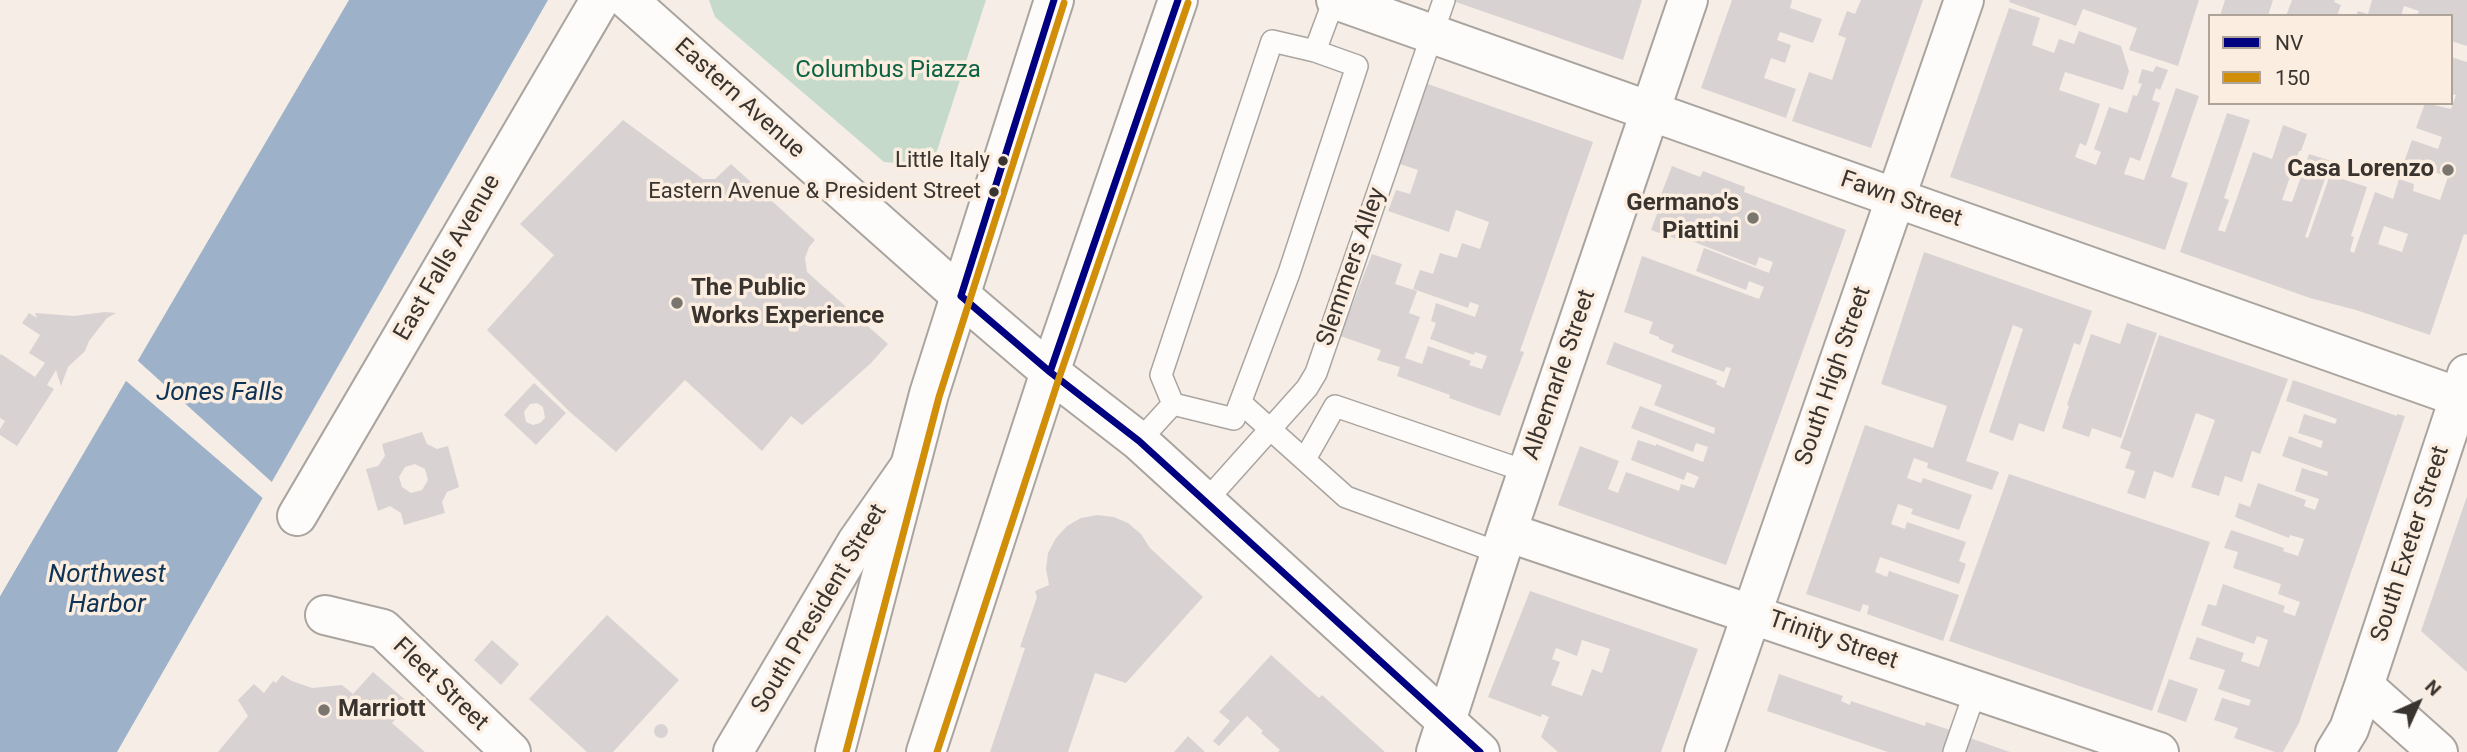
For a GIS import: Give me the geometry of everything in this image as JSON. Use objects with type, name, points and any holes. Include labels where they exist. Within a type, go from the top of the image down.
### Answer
[{"type":"street","name":"East Falls Avenue","points":[[297,516],[600,0]]},
{"type":"street","name":"Eastern Avenue","points":[[628,0],[961,296],[1050,372],[1139,441],[1205,502],[1441,736],[1480,752]]},
{"type":"street","name":"South President Street","points":[[835,752],[929,394],[1054,0]]},
{"type":"street","points":[[926,752],[1050,372],[1178,0]]},
{"type":"street","name":"Albemarle Street","points":[[1441,736],[1688,0]]},
{"type":"street","name":"South High Street","points":[[1704,752],[1964,0]]},
{"type":"street","name":"Fawn Street","points":[[1352,3],[1438,17],[1651,112],[1896,198],[2464,390]]},
{"type":"street","name":"South Exeter Street","points":[[2335,752],[2349,729],[2364,687],[2464,390]]},
{"type":"street","name":"South President Street","points":[[733,752],[857,542],[909,467]]},
{"type":"street","name":"Trinity Street","points":[[1504,542],[1752,614],[2159,752]]},
{"type":"street","name":"Fleet Street","points":[[325,615],[383,629],[511,752]]},
{"type":"street","points":[[2364,687],[2438,752]]},
{"type":"lane","points":[[1315,51],[1352,3]]},
{"type":"lane","name":"Slemmers Alley","points":[[1205,502],[1307,388],[1316,373],[1438,17]]},
{"type":"lane","points":[[1272,41],[1315,51],[1357,66],[1289,273],[1234,419],[1173,404],[1161,375],[1272,41]]},
{"type":"lane","points":[[1241,403],[1346,497],[1504,542]]},
{"type":"lane","points":[[1139,441],[1173,404]]},
{"type":"lane","points":[[1305,459],[1335,406],[1528,472]]},
{"type":"lane","points":[[1954,752],[1976,689]]},
{"type":"green space","name":"Columbus Piazza","points":[[709,0],[986,0],[932,166],[884,162],[715,17]]},
{"type":"water","name":"Jones Falls","points":[[349,0],[548,0],[117,752],[0,752],[0,596]]},
{"type":"pier","points":[[225,204],[228,206],[137,360],[274,484],[265,500],[125,380],[0,596],[0,589]]},
{"type":"building","points":[[1450,0],[1642,0],[1623,60]]},
{"type":"building","points":[[1732,0],[1792,0],[1790,8],[1822,19],[1813,43],[1780,32],[1777,40],[1791,45],[1785,63],[1771,58],[1764,78],[1796,89],[1786,118],[1701,88]]},
{"type":"building","points":[[1861,0],[1923,0],[1871,148],[1792,121],[1809,72],[1832,80],[1846,38],[1838,35],[1847,11],[1855,14]]},
{"type":"building","points":[[2199,0],[2178,66],[2129,50],[2137,28],[2083,9],[2076,26],[2009,2]]},
{"type":"building","points":[[2225,0],[2273,0],[2269,14],[2221,14]]},
{"type":"building","points":[[2292,0],[2335,0],[2334,2],[2341,5],[2338,14],[2287,14]]},
{"type":"building","points":[[2372,0],[2467,0],[2467,46],[2453,42],[2453,14],[2418,14],[2419,11],[2404,6],[2402,14],[2368,14]]},
{"type":"building","points":[[2009,8],[2040,18],[2032,45],[2054,53],[2059,39],[2074,44],[2079,31],[2121,46],[2129,71],[2123,90],[2065,72],[2059,90],[2100,104],[2086,146],[2080,143],[2075,157],[2096,165],[2101,152],[2094,149],[2109,107],[2127,113],[2133,95],[2137,96],[2142,84],[2138,83],[2142,69],[2153,72],[2156,66],[2168,70],[2160,90],[2156,88],[2152,100],[2160,103],[2140,161],[2130,157],[2124,174],[2144,180],[2176,88],[2199,96],[2171,177],[2188,183],[2165,250],[1950,177]]},
{"type":"building","points":[[2453,58],[2467,62],[2467,235],[2464,234],[2430,335],[2310,298],[2180,252],[2227,113],[2250,120],[2224,198],[2229,200],[2218,230],[2225,232],[2253,152],[2272,159],[2283,125],[2307,134],[2282,200],[2292,202],[2309,154],[2331,161],[2305,237],[2308,238],[2330,175],[2367,187],[2351,236],[2354,237],[2350,251],[2354,253],[2375,192],[2393,199],[2399,179],[2414,184],[2413,191],[2440,200],[2448,177],[2420,167],[2416,179],[2400,173],[2412,140],[2438,149],[2442,137],[2416,128],[2424,105],[2451,109],[2456,95],[2453,94]],"holes":[[[2384,226],[2408,234],[2402,252],[2378,244]]]},
{"type":"building","points":[[1425,83],[1593,142],[1520,351],[1524,352],[1500,416],[1397,376],[1400,367],[1377,360],[1381,350],[1340,336],[1372,254],[1402,264],[1395,284],[1417,291],[1409,313],[1420,317],[1405,358],[1422,364],[1428,346],[1471,361],[1469,365],[1482,369],[1487,356],[1475,352],[1474,355],[1430,339],[1436,323],[1431,321],[1436,303],[1475,317],[1479,305],[1470,302],[1468,308],[1413,289],[1420,270],[1433,274],[1440,253],[1457,258],[1462,243],[1480,249],[1489,222],[1456,210],[1449,232],[1388,211],[1396,190],[1410,194],[1418,170],[1397,163]]},
{"type":"building","name":"The Public Works Experience","points":[[623,120],[703,179],[715,179],[731,164],[815,240],[805,258],[807,272],[888,344],[871,363],[802,425],[791,416],[762,451],[685,380],[616,452],[570,412],[487,330],[554,255],[520,224]]},
{"type":"building","points":[[1672,166],[1700,177],[1703,171],[1745,187],[1744,192],[1846,230],[1726,565],[1558,505],[1580,446],[1619,461],[1608,489],[1618,493],[1626,472],[1679,491],[1681,484],[1694,488],[1699,477],[1687,472],[1684,480],[1631,460],[1638,440],[1703,462],[1708,447],[1696,443],[1693,452],[1631,428],[1640,406],[1714,434],[1715,428],[1654,405],[1662,385],[1606,364],[1614,342],[1717,381],[1716,384],[1724,388],[1731,368],[1726,367],[1724,372],[1671,352],[1674,345],[1649,333],[1653,322],[1624,312],[1642,256],[1759,299],[1764,287],[1749,281],[1746,290],[1696,271],[1704,248],[1769,273],[1773,262],[1759,257],[1756,266],[1684,238],[1682,241],[1651,230]]},
{"type":"building","points":[[1924,252],[2092,311],[2080,345],[2074,343],[2044,432],[2019,423],[2013,441],[1989,432],[2023,329],[2013,325],[1966,461],[1999,472],[1992,490],[1927,468],[1928,463],[1914,458],[1907,478],[1921,483],[1923,478],[1972,495],[1959,530],[1911,514],[1913,509],[1898,504],[1891,524],[1905,529],[1907,522],[1966,542],[1959,561],[1966,564],[1959,584],[1880,557],[1875,572],[1887,577],[1889,571],[1959,595],[1943,641],[1867,614],[1869,606],[1863,604],[1860,612],[1806,594],[1865,425],[1933,448],[1947,406],[1881,384]]},
{"type":"building","points":[[29,313],[37,318],[35,313],[74,316],[116,313],[107,318],[89,341],[85,351],[68,367],[61,386],[56,370],[47,385],[54,389],[17,446],[0,435],[5,421],[0,418],[1,354],[35,377],[45,363],[29,353],[40,335],[22,323]]},
{"type":"building","points":[[2127,323],[2157,333],[2121,438],[2092,428],[2089,437],[2062,428],[2091,334],[2120,344]]},
{"type":"building","points":[[2159,335],[2288,379],[2260,454],[2252,451],[2242,482],[2225,476],[2219,496],[2191,487],[2215,420],[2196,413],[2173,478],[2154,471],[2145,499],[2127,493],[2135,471],[2125,468],[2131,452],[2120,448]]},
{"type":"building","points":[[2293,380],[2397,416],[2405,416],[2299,723],[2283,752],[2275,752],[2234,738],[2238,728],[2214,720],[2222,698],[2249,706],[2251,700],[2218,689],[2225,670],[2189,659],[2197,637],[2244,653],[2241,661],[2259,667],[2268,640],[2257,636],[2254,644],[2201,625],[2208,604],[2216,606],[2223,584],[2285,606],[2283,612],[2295,616],[2300,602],[2278,594],[2281,584],[2233,568],[2238,552],[2224,548],[2231,530],[2284,548],[2283,551],[2298,556],[2304,539],[2290,535],[2289,538],[2235,517],[2239,503],[2250,507],[2258,483],[2306,500],[2304,506],[2315,510],[2319,499],[2295,491],[2302,468],[2327,476],[2328,472],[2282,456],[2289,436],[2321,448],[2323,441],[2298,433],[2304,414],[2335,424],[2337,419],[2286,401]]},
{"type":"building","points":[[534,383],[566,413],[536,445],[504,415]],"holes":[[[537,403],[543,407],[545,418],[540,423],[533,425],[526,422],[524,412],[530,404]]]},
{"type":"building","points":[[422,432],[427,444],[437,449],[448,446],[459,487],[447,492],[442,502],[445,513],[404,525],[401,513],[390,506],[378,511],[366,469],[378,466],[385,456],[382,444]],"holes":[[[415,464],[425,469],[428,480],[422,490],[411,493],[402,487],[399,477],[405,467]]]},
{"type":"building","points":[[2009,474],[2210,542],[2152,711],[1949,641]]},
{"type":"building","points":[[2467,496],[2467,672],[2421,631]]},
{"type":"building","points":[[1097,515],[1114,517],[1128,523],[1141,534],[1150,548],[1203,597],[1126,683],[1095,673],[1068,752],[990,752],[1025,648],[1020,647],[1037,597],[1035,591],[1049,585],[1046,569],[1048,553],[1067,526],[1081,518]]},
{"type":"building","points":[[1530,591],[1698,649],[1661,752],[1558,752],[1541,737],[1549,717],[1542,714],[1541,717],[1488,697]],"holes":[[[1582,640],[1610,649],[1602,673],[1592,669],[1582,696],[1551,685],[1560,662],[1552,659],[1556,648],[1577,656]]]},
{"type":"building","points":[[607,615],[679,680],[613,752],[587,752],[529,699]]},
{"type":"building","points":[[492,640],[519,664],[501,685],[474,660]]},
{"type":"building","points":[[1271,655],[1319,698],[1322,695],[1385,752],[1278,752],[1280,750],[1247,716],[1219,746],[1213,741],[1230,721],[1219,712]]},
{"type":"building","name":"Marriott","points":[[373,672],[410,704],[392,723],[425,752],[218,752],[248,716],[238,700],[254,684],[264,693],[273,681],[276,683],[282,675],[312,688],[342,685],[353,694]]},
{"type":"building","points":[[1779,674],[1843,696],[1841,701],[1850,705],[1851,701],[1925,726],[1926,722],[1950,730],[1942,752],[1888,752],[1767,711]]},
{"type":"building","points":[[2169,679],[2198,689],[2186,722],[2157,712]]},
{"type":"building","points":[[661,724],[666,726],[666,736],[661,738],[656,736],[654,731],[656,726]]},
{"type":"building","points":[[1188,736],[1205,752],[1174,752]]},
{"type":"building","points":[[1967,737],[2010,752],[1962,752]]},
{"type":"transit line","name":"NV","points":[[961,296],[1054,0]]},
{"type":"transit line","name":"NV","points":[[1050,372],[1178,0]]},
{"type":"transit line","name":"150","points":[[846,752],[939,397],[1064,3]]},
{"type":"transit line","name":"150","points":[[937,752],[1060,375],[1188,3]]},
{"type":"transit line","name":"NV","points":[[961,296],[1050,372],[1139,441],[1480,752]]},
{"type":"place","name":"Little Italy","points":[[1003,161]]},
{"type":"place","name":"Casa Lorenzo","points":[[2448,170]]},
{"type":"place","name":"Eastern Avenue & President Street","points":[[994,192]]},
{"type":"place","name":"Germano's Piattini","points":[[1753,218]]},
{"type":"place","name":"The Public Works Experience","points":[[677,303]]},
{"type":"place","name":"Marriott","points":[[324,710]]},
{"type":"water label","name":"Northwest Harbor","points":[[107,590]]}]
